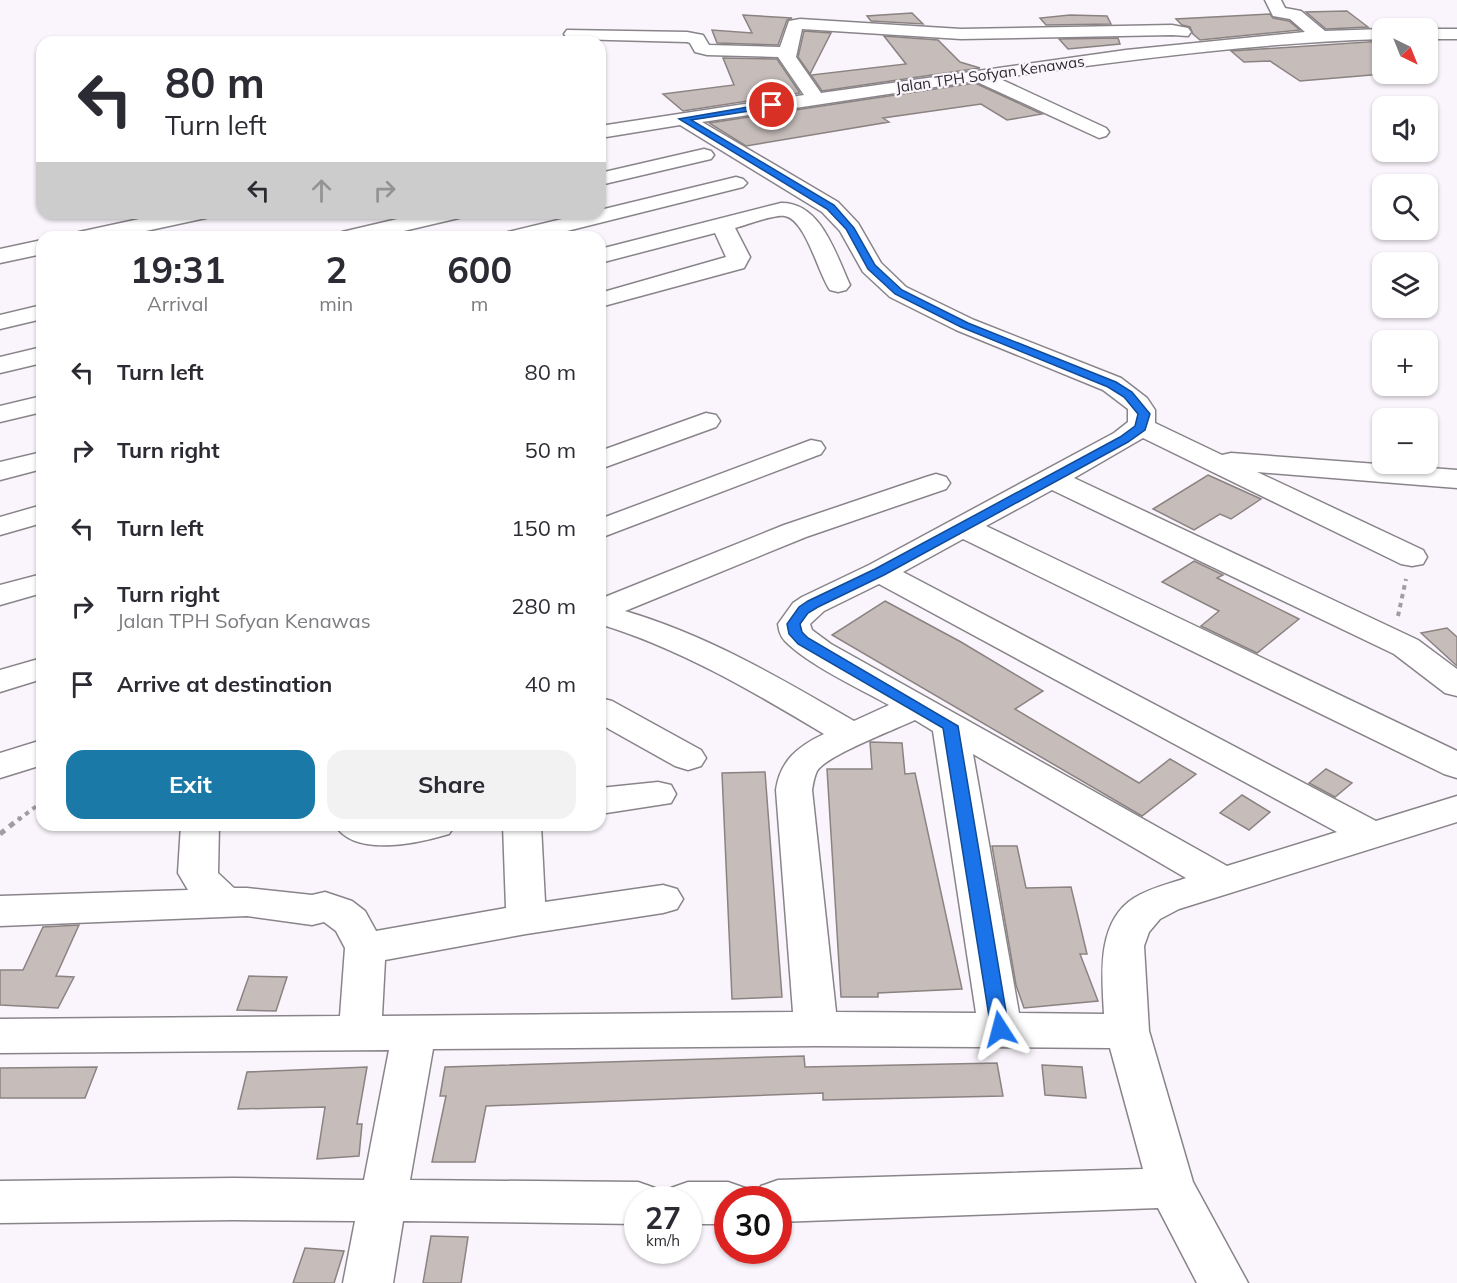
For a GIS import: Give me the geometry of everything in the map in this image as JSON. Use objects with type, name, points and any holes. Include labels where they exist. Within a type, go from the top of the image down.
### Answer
[{"type":"street","points":[[1273,0],[1279,12],[1295,15],[1320,36]]},
{"type":"street","points":[[816,99],[787,57],[795,25],[961,34],[1172,30],[1180,31],[1208,46]]},
{"type":"street","points":[[573,34],[687,37],[699,41],[701,48],[705,50],[787,52]]},
{"type":"street","name":"Jalan TPH Sofyan Kenawas","points":[[606,131],[976,75],[1208,46],[1320,36],[1372,34]]},
{"type":"street","points":[[1438,34],[1457,34]]},
{"type":"street","points":[[976,75],[1099,132]]},
{"type":"street","points":[[683,119],[830,207],[850,228],[871,267],[898,292],[965,325],[1112,384],[1128,394],[1138,405],[1144,414],[1141,427],[1053,479],[804,610],[794,624],[796,634],[819,651],[1224,882]]},
{"type":"street","points":[[606,177],[704,155]]},
{"type":"street","points":[[606,215],[736,183]]},
{"type":"street","points":[[606,253],[778,210],[793,211],[810,227],[838,285]]},
{"type":"street","points":[[115,231],[170,219]]},
{"type":"street","points":[[375,231],[426,219]]},
{"type":"street","points":[[540,231],[589,219]]},
{"type":"street","points":[[606,298],[736,262],[738,257],[722,224]]},
{"type":"street","points":[[0,256],[36,248]]},
{"type":"street","points":[[606,258],[645,288]]},
{"type":"street","points":[[0,322],[36,313]]},
{"type":"street","points":[[0,365],[36,356]]},
{"type":"street","points":[[0,414],[36,405]]},
{"type":"street","points":[[606,459],[706,421]]},
{"type":"street","points":[[1141,427],[1412,557]]},
{"type":"street","points":[[606,527],[811,448]]},
{"type":"street","points":[[1210,460],[1457,479]]},
{"type":"street","points":[[0,471],[36,462]]},
{"type":"street","points":[[1053,479],[1406,646],[1457,685]]},
{"type":"street","points":[[606,610],[795,531],[936,483]]},
{"type":"street","points":[[0,526],[36,516]]},
{"type":"street","points":[[963,526],[1457,766]]},
{"type":"street","points":[[880,572],[1372,835]]},
{"type":"street","points":[[0,595],[36,585]]},
{"type":"street","points":[[606,614],[671,636],[725,662],[851,735]]},
{"type":"street","points":[[0,681],[36,670]]},
{"type":"street","points":[[816,1029],[794,790],[796,777],[806,759],[851,735],[917,706]]},
{"type":"street","points":[[606,712],[688,758]]},
{"type":"street","points":[[950,726],[1000,1029]]},
{"type":"street","points":[[0,766],[36,754]]},
{"type":"street","points":[[606,800],[658,794]]},
{"type":"street","points":[[1223,1283],[1171,1186],[1127,1031],[1124,946],[1131,926],[1146,909],[1165,899],[1457,809]]},
{"type":"street","points":[[200,831],[198,873],[213,894],[228,903]]},
{"type":"street","points":[[373,831],[403,831]]},
{"type":"street","points":[[522,831],[526,919]]},
{"type":"street","points":[[365,948],[526,919],[663,899]]},
{"type":"street","points":[[0,911],[247,902],[312,910],[325,907],[338,911],[351,921],[365,948],[360,1033]]},
{"type":"street","points":[[0,1036],[816,1029],[1127,1031]]},
{"type":"street","points":[[368,1283],[414,1033]]},
{"type":"street","points":[[792,1202],[1132,1190],[1171,1186]]},
{"type":"street","points":[[0,1202],[233,1199],[624,1203]]},
{"type":"path","points":[[1406,646],[1396,628],[1402,591],[1412,557]]},
{"type":"path","points":[[0,834],[36,807]]},
{"type":"building","points":[[1347,11],[1368,27],[1326,29],[1306,12]]},
{"type":"building","points":[[912,13],[923,24],[871,21],[867,16]]},
{"type":"building","points":[[1270,14],[1273,18],[1289,21],[1300,30],[1200,40],[1193,34],[1190,27],[1182,25],[1176,19]]},
{"type":"building","points":[[743,15],[792,18],[787,20],[778,45],[717,43],[712,30],[752,33]]},
{"type":"building","points":[[1070,15],[1107,16],[1111,24],[1046,25],[1040,18]]},
{"type":"building","points":[[804,31],[831,33],[810,74],[798,57]]},
{"type":"building","points":[[884,36],[938,40],[960,62],[980,68],[822,91],[811,75],[906,64]]},
{"type":"building","points":[[1118,38],[1120,44],[1068,49],[1059,39]]},
{"type":"building","points":[[1372,42],[1372,75],[1300,81],[1270,61],[1244,62],[1231,51]]},
{"type":"building","points":[[723,58],[777,59],[800,93],[683,111],[663,94],[734,85]]},
{"type":"building","points":[[975,83],[1042,114],[1007,120],[981,104],[883,118],[889,122],[746,146],[709,123]]},
{"type":"building","points":[[1208,475],[1261,499],[1231,519],[1220,514],[1194,530],[1153,509]]},
{"type":"building","points":[[1194,561],[1223,575],[1217,578],[1299,619],[1257,653],[1201,626],[1219,611],[1162,582]]},
{"type":"building","points":[[885,601],[961,642],[1043,691],[1015,709],[1139,783],[1170,759],[1196,774],[1142,816],[832,635]]},
{"type":"building","points":[[1447,628],[1457,637],[1457,666],[1421,633]]},
{"type":"building","points":[[870,742],[902,743],[905,774],[915,773],[962,989],[878,993],[878,997],[841,997],[827,769],[872,769]]},
{"type":"building","points":[[1326,769],[1352,783],[1335,797],[1309,783]]},
{"type":"building","points":[[765,772],[782,997],[732,999],[722,773]]},
{"type":"building","points":[[1242,795],[1270,812],[1249,830],[1220,813]]},
{"type":"building","points":[[992,846],[1017,846],[1026,888],[1071,887],[1087,954],[1080,954],[1098,1001],[1024,1008],[1016,985]]},
{"type":"building","points":[[79,925],[56,976],[74,977],[58,1008],[0,1005],[0,970],[23,970],[43,927]]},
{"type":"building","points":[[249,976],[287,977],[276,1011],[237,1010]]},
{"type":"building","points":[[804,1056],[805,1067],[997,1063],[1003,1096],[823,1100],[823,1093],[486,1106],[475,1162],[432,1162],[446,1096],[440,1096],[445,1067]]},
{"type":"building","points":[[1042,1065],[1082,1067],[1086,1098],[1045,1095]]},
{"type":"building","points":[[97,1067],[85,1098],[0,1098],[0,1068]]},
{"type":"building","points":[[367,1067],[357,1124],[362,1124],[359,1156],[317,1159],[325,1107],[238,1109],[247,1072]]},
{"type":"building","points":[[431,1236],[468,1237],[461,1283],[423,1283]]},
{"type":"building","points":[[305,1248],[344,1251],[334,1283],[293,1283]]},
{"type":"route","points":[[772,105],[683,119],[830,207],[850,228],[871,267],[898,292],[965,325],[1112,384],[1128,394],[1144,414],[1141,427],[1124,439],[880,572],[813,604],[797,617],[794,624],[796,634],[803,641],[950,726],[1000,1029]]}]
